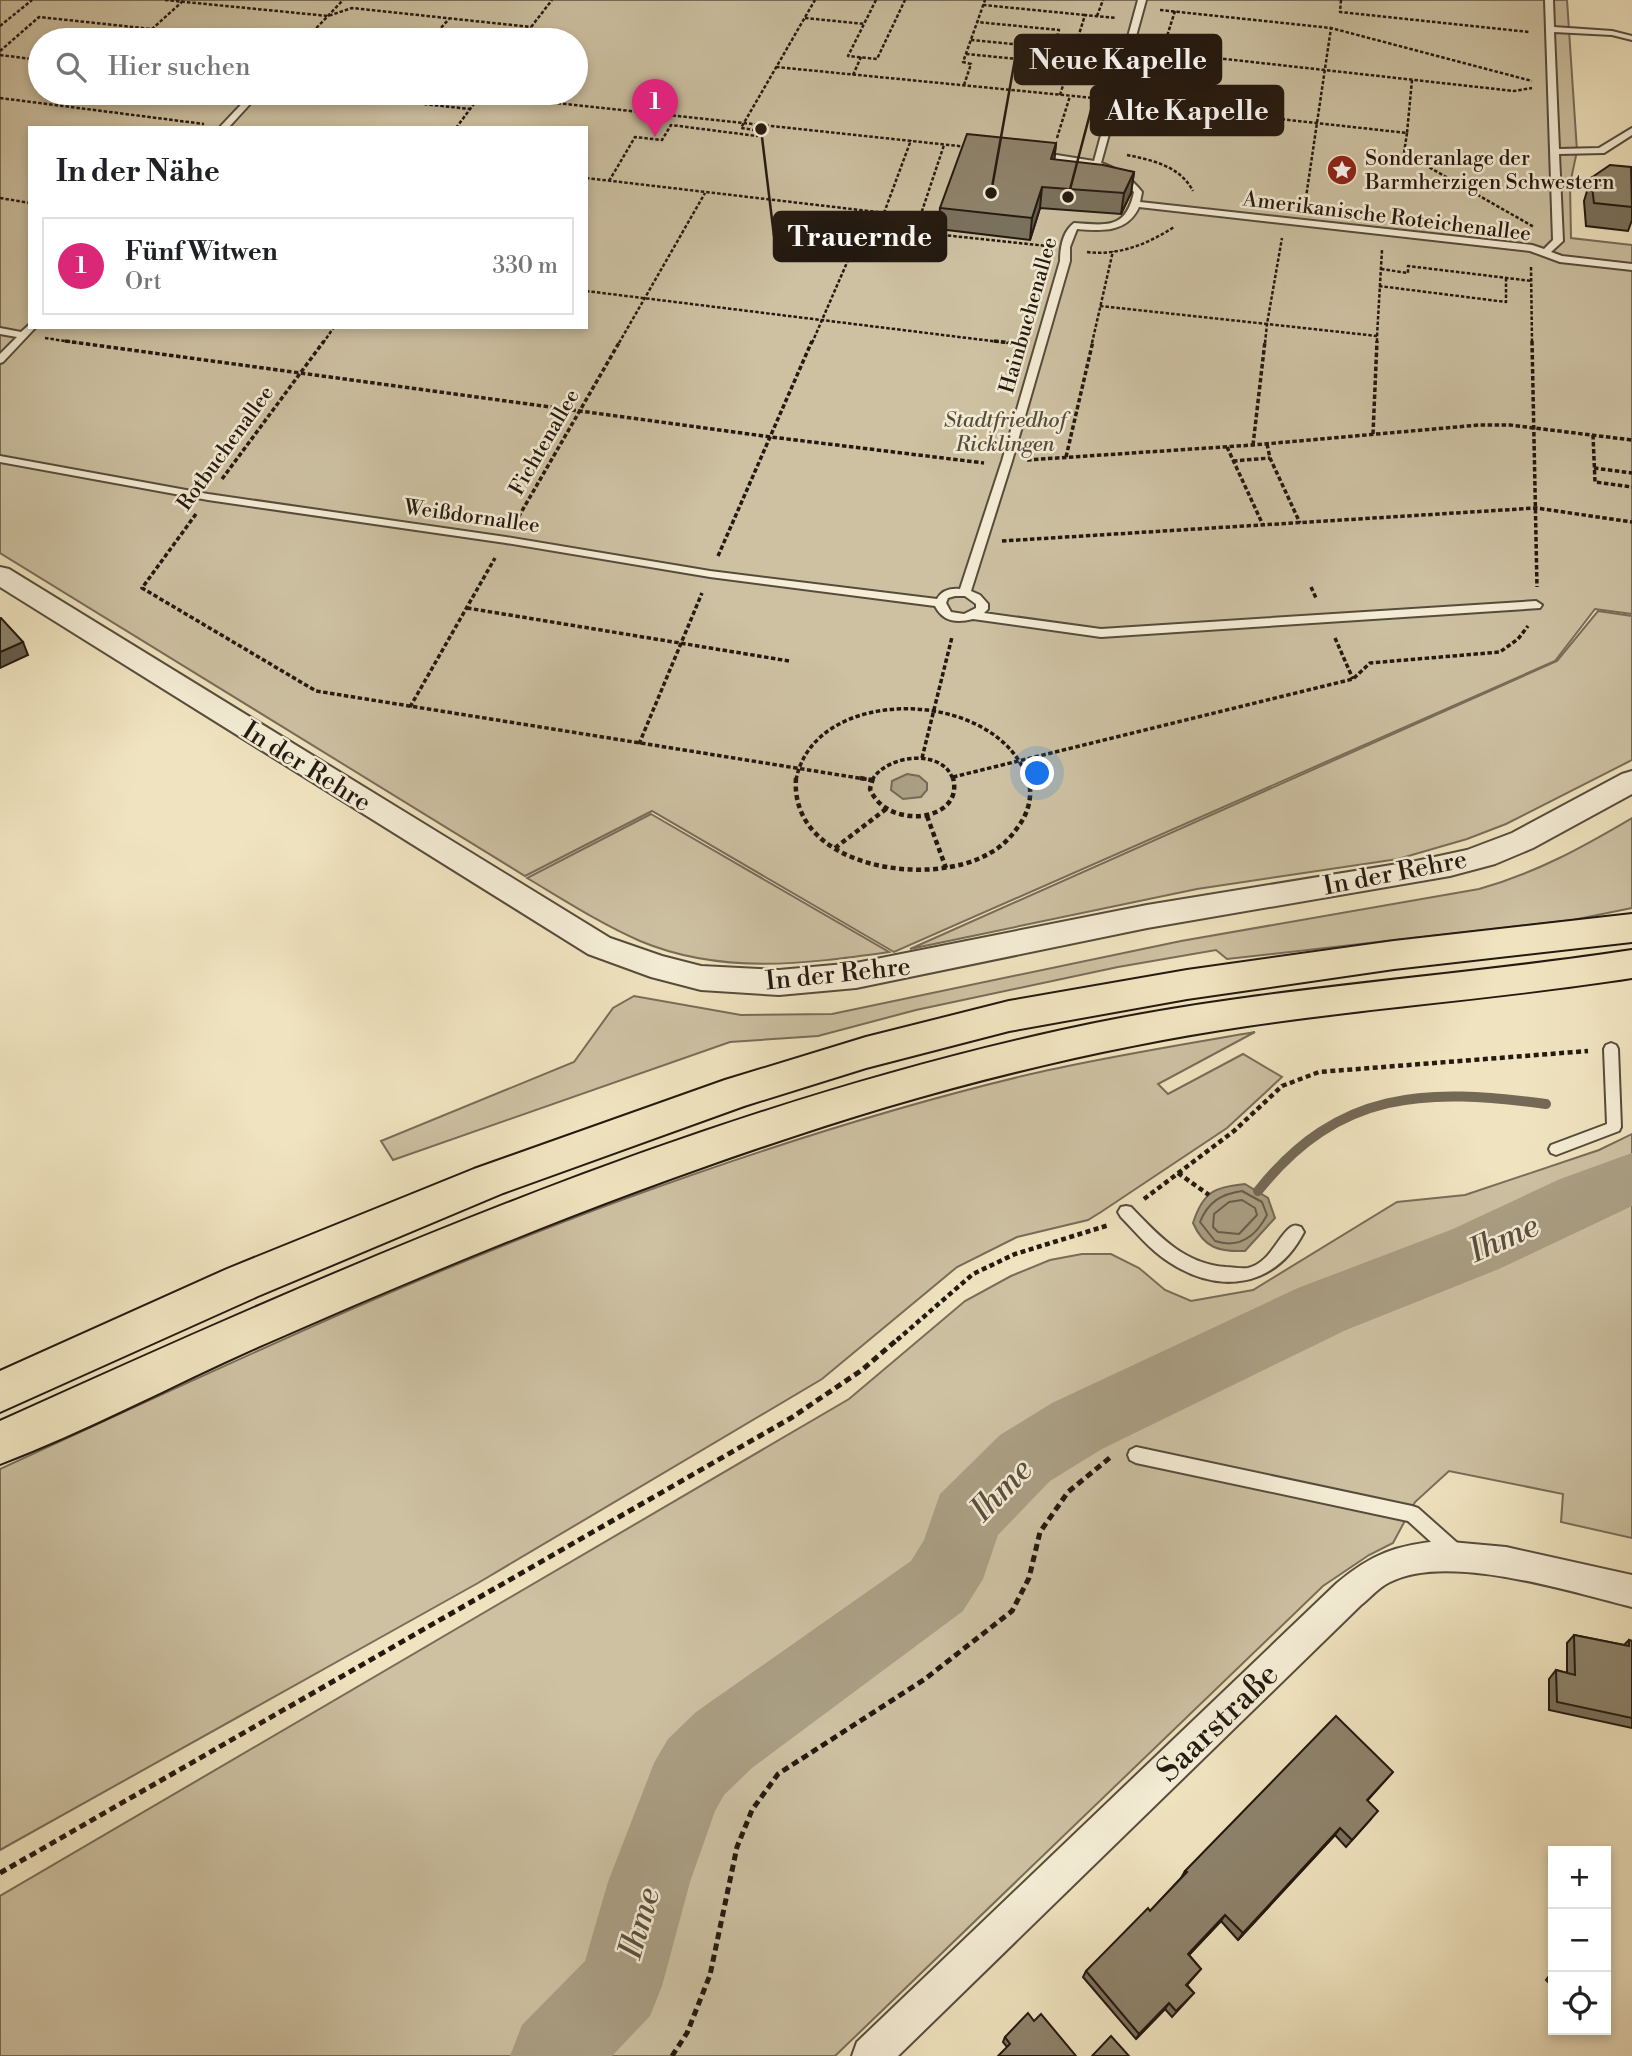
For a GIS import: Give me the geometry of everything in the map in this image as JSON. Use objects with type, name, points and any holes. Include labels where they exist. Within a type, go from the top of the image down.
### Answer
[{"type":"highway","points":[[0,1392],[113,1339],[418,1209],[654,1119],[726,1094],[831,1063],[998,1018],[1183,984],[1432,950],[1632,928]]},
{"type":"highway","points":[[0,1443],[183,1359],[389,1270],[587,1192],[818,1111],[1021,1054],[1189,1021],[1323,1001],[1559,976],[1632,964]]},
{"type":"street","name":"In der Rehre","points":[[3,581],[599,946],[644,964],[700,978],[745,982],[802,982],[874,975],[1083,928],[1257,896],[1411,873],[1485,855],[1527,838],[1565,820],[1632,781]]},
{"type":"street","name":"Saarstraße","points":[[871,2056],[1349,1594],[1382,1568],[1426,1555],[1485,1559],[1632,1591]]},
{"type":"lane","points":[[1545,253],[1559,241],[1549,0]]},
{"type":"lane","points":[[1097,164],[1141,4]]},
{"type":"lane","points":[[1551,31],[1612,33],[1632,38]]},
{"type":"lane","points":[[225,126],[245,105]]},
{"type":"lane","points":[[1555,152],[1601,151],[1632,131]]},
{"type":"lane","points":[[972,148],[1097,164],[1135,187],[1138,192],[1137,204]]},
{"type":"lane","name":"Hainbuchenallee","points":[[965,592],[1007,461],[1065,261],[1065,247],[1074,226],[1096,227],[1126,221],[1133,215],[1137,204]]},
{"type":"lane","name":"Amerikanische Roteichenallee","points":[[1137,204],[1532,248],[1560,258],[1632,267]]},
{"type":"lane","points":[[0,331],[28,331]]},
{"type":"lane","points":[[0,360],[28,331]]},
{"type":"lane","name":"Weißdornallee","points":[[0,459],[208,497],[506,540],[710,574],[940,603]]},
{"type":"lane","points":[[976,616],[982,609],[982,604],[976,596],[965,592],[953,592],[944,596],[940,603],[941,610],[957,618],[976,616],[1101,633],[1536,605]]},
{"type":"lane","points":[[1556,1149],[1614,1127],[1611,1049]]},
{"type":"lane","points":[[1126,1212],[1161,1249],[1182,1264],[1214,1274],[1251,1275],[1278,1257],[1296,1232]]},
{"type":"lane","points":[[1136,1455],[1412,1514],[1461,1557]]},
{"type":"path","points":[[0,26],[32,0]]},
{"type":"path","points":[[165,0],[328,16],[352,8],[531,27],[552,0]]},
{"type":"path","points":[[316,28],[343,0]]},
{"type":"path","points":[[608,181],[635,137],[662,140],[671,125],[757,136],[762,131],[741,128],[815,0]]},
{"type":"path","points":[[876,0],[848,56],[877,59],[905,0]]},
{"type":"path","points":[[964,85],[971,64],[963,62],[985,0]]},
{"type":"path","points":[[1097,16],[1102,0]]},
{"type":"path","points":[[1341,0],[1340,12],[1551,31]]},
{"type":"path","points":[[153,28],[183,1]]},
{"type":"path","points":[[1141,4],[1175,11],[1331,28],[1553,89]]},
{"type":"path","points":[[983,5],[1136,20]]},
{"type":"path","points":[[1175,11],[1162,52],[1514,91],[1528,88],[1553,89]]},
{"type":"path","points":[[1060,95],[1085,15]]},
{"type":"path","points":[[0,53],[39,17],[143,28]]},
{"type":"path","points":[[441,28],[450,18]]},
{"type":"path","points":[[805,18],[865,24]]},
{"type":"path","points":[[966,54],[1049,62],[1059,30],[977,22]]},
{"type":"path","points":[[1303,212],[1331,28]]},
{"type":"path","points":[[971,40],[1055,48]]},
{"type":"path","points":[[0,53],[28,58]]},
{"type":"path","points":[[853,75],[861,57]]},
{"type":"path","points":[[776,67],[1408,132]]},
{"type":"path","points":[[1412,80],[1404,153],[1559,241]]},
{"type":"path","points":[[1051,157],[1070,96]]},
{"type":"path","points":[[0,98],[28,102]]},
{"type":"path","points":[[54,105],[216,126]]},
{"type":"path","points":[[429,105],[470,109]]},
{"type":"path","points":[[457,126],[473,105]]},
{"type":"path","points":[[588,105],[972,148]]},
{"type":"path","points":[[884,213],[911,140]]},
{"type":"path","points":[[944,144],[915,232],[1065,247]]},
{"type":"path","points":[[1099,149],[1139,157],[1176,172],[1193,188],[1194,198]]},
{"type":"path","points":[[588,178],[920,217]]},
{"type":"path","name":"Fichtenallee","points":[[410,707],[705,193]]},
{"type":"path","points":[[0,198],[28,203]]},
{"type":"path","points":[[639,744],[710,574],[870,211]]},
{"type":"path","points":[[1253,445],[1266,324],[1283,233]]},
{"type":"path","points":[[1373,433],[1383,243]]},
{"type":"path","points":[[1066,457],[1113,251]]},
{"type":"path","points":[[953,777],[1353,678],[1370,663],[1500,652],[1518,639],[1533,620],[1536,605],[1531,261]]},
{"type":"path","points":[[1381,270],[1408,273],[1408,266],[1532,281]]},
{"type":"path","points":[[1380,286],[1506,302],[1506,278]]},
{"type":"path","points":[[588,291],[1040,347]]},
{"type":"path","points":[[1100,306],[1377,336]]},
{"type":"path","name":"Rotbuchenallee","points":[[333,329],[142,588],[316,691],[410,707]]},
{"type":"path","points":[[28,331],[771,438],[986,464],[1267,444],[1479,425],[1535,428],[1632,440]]},
{"type":"path","points":[[1593,435],[1595,482],[1632,487]]},
{"type":"path","points":[[1267,444],[1269,458],[1300,523]]},
{"type":"path","points":[[1226,447],[1263,525]]},
{"type":"path","points":[[1233,461],[1269,458]]},
{"type":"path","points":[[1594,468],[1632,473]]},
{"type":"path","points":[[980,542],[1536,508],[1632,522]]},
{"type":"path","points":[[467,608],[789,661]]},
{"type":"path","points":[[922,758],[957,618]]},
{"type":"path","points":[[410,707],[871,780]]},
{"type":"path","points":[[904,708],[934,710],[986,727],[1006,742],[1021,760],[1029,779],[1030,798],[1025,817],[995,850],[972,861],[946,868],[916,871],[887,868],[859,860],[835,848],[808,825],[796,797],[798,769],[808,749],[826,733],[848,720],[875,711],[904,708]]},
{"type":"path","points":[[922,758],[946,768],[953,777],[956,789],[952,800],[942,810],[927,816],[912,817],[886,809],[876,801],[871,791],[871,780],[876,772],[895,760],[922,758]]},
{"type":"path","points":[[835,848],[886,809]]},
{"type":"path","points":[[927,816],[946,868]]},
{"type":"path","points":[[0,1873],[791,1418],[862,1370],[973,1273],[1014,1254],[1107,1227],[1234,1131],[1282,1086],[1319,1072],[1611,1049]]},
{"type":"path","points":[[1178,1173],[1209,1195]]},
{"type":"path","points":[[672,2056],[687,2033],[710,1975],[737,1847],[752,1810],[778,1774],[925,1679],[1012,1611],[1029,1578],[1040,1532],[1068,1492],[1118,1451],[1136,1455]]},
{"type":"green space","name":"Stadtfriedhof Ricklingen","points":[[0,0],[1567,0],[1577,151],[1570,184],[1571,238],[1632,245],[1632,614],[1595,609],[1555,661],[894,952],[652,811],[525,876],[0,553]]},
{"type":"green space","points":[[1598,611],[1632,616],[1632,760],[1506,824],[1467,839],[1398,859],[1197,889],[910,949],[1557,661]]},
{"type":"green space","points":[[651,814],[889,952],[795,963],[732,963],[701,959],[640,941],[527,878]]},
{"type":"green space","points":[[1632,818],[1632,908],[1573,920],[1227,959],[1216,950],[1118,967],[916,1010],[818,1036],[730,1042],[393,1160],[381,1141],[574,1062],[613,1008],[634,996],[741,1015],[832,1014],[1181,941],[1479,889],[1558,859]]},
{"type":"green space","points":[[1255,1032],[1158,1084],[1168,1094],[1243,1054],[1282,1077],[1227,1128],[1101,1212],[1088,1220],[1017,1237],[957,1267],[822,1379],[478,1583],[0,1850],[0,1469],[389,1293],[547,1228],[677,1180],[827,1130],[929,1100],[1087,1062]]},
{"type":"green space","points":[[1632,1134],[1632,1171],[1580,1191],[1471,1242],[1318,1303],[1198,1359],[1208,1372],[1327,1316],[1479,1261],[1632,1192],[1632,1538],[1561,1522],[1563,1494],[1449,1471],[1415,1502],[1393,1543],[1369,1555],[1323,1586],[835,2056],[0,2056],[0,1896],[849,1399],[965,1301],[1011,1276],[1050,1260],[1082,1254],[1111,1254],[1139,1268],[1165,1290],[1191,1301],[1253,1290],[1397,1202],[1465,1195],[1599,1150]]},
{"type":"water","points":[[907,774],[919,776],[927,783],[927,790],[921,797],[903,799],[891,790],[892,781]]},
{"type":"water","points":[[1245,1184],[1268,1198],[1275,1218],[1245,1251],[1227,1251],[1213,1247],[1202,1238],[1193,1223],[1201,1204],[1218,1189]]},
{"type":"building","points":[[967,134],[1056,143],[1051,159],[1103,165],[1134,172],[1124,193],[1042,187],[1032,218],[940,208]]},
{"type":"building","points":[[1610,165],[1631,167],[1632,207],[1594,203],[1591,178]]},
{"type":"building","points":[[0,618],[23,642],[0,652]]},
{"type":"building","points":[[1574,1635],[1629,1646],[1629,1640],[1632,1641],[1632,1718],[1557,1702],[1556,1670],[1575,1675]]},
{"type":"building","points":[[1336,1716],[1393,1772],[1367,1800],[1378,1811],[1352,1840],[1340,1828],[1243,1933],[1225,1915],[1188,1954],[1201,1969],[1186,1985],[1194,1993],[1176,2011],[1169,2003],[1139,2034],[1086,1971],[1148,1908],[1150,1911],[1187,1872],[1185,1871]]},
{"type":"building","points":[[1028,2013],[1034,2021],[1041,2014],[1076,2056],[998,2056],[1010,2044],[1005,2037]]},
{"type":"building","points":[[1111,2036],[1129,2056],[1092,2056]]},
{"type":"waterway","points":[[1258,1191],[1289,1157],[1320,1132],[1353,1114],[1387,1103],[1423,1098],[1462,1097],[1546,1104]]},
{"type":"waterway","name":"Ihme","points":[[553,2056],[620,1986],[649,1882],[682,1791],[696,1767],[724,1740],[937,1586],[957,1554],[966,1518],[1025,1458],[1077,1426],[1322,1309],[1476,1249],[1583,1198],[1632,1179]]},
{"type":"place","name":"Trauernde","points":[[761,129]]},
{"type":"place","name":"Fünf Witwen","points":[[655,137]]},
{"type":"place","name":"Sonderanlage der Barmherzigen Schwestern","points":[[1342,170]]},
{"type":"place","name":"Neue Kapelle","points":[[991,193]]},
{"type":"place","name":"Alte Kapelle","points":[[1068,197]]}]
